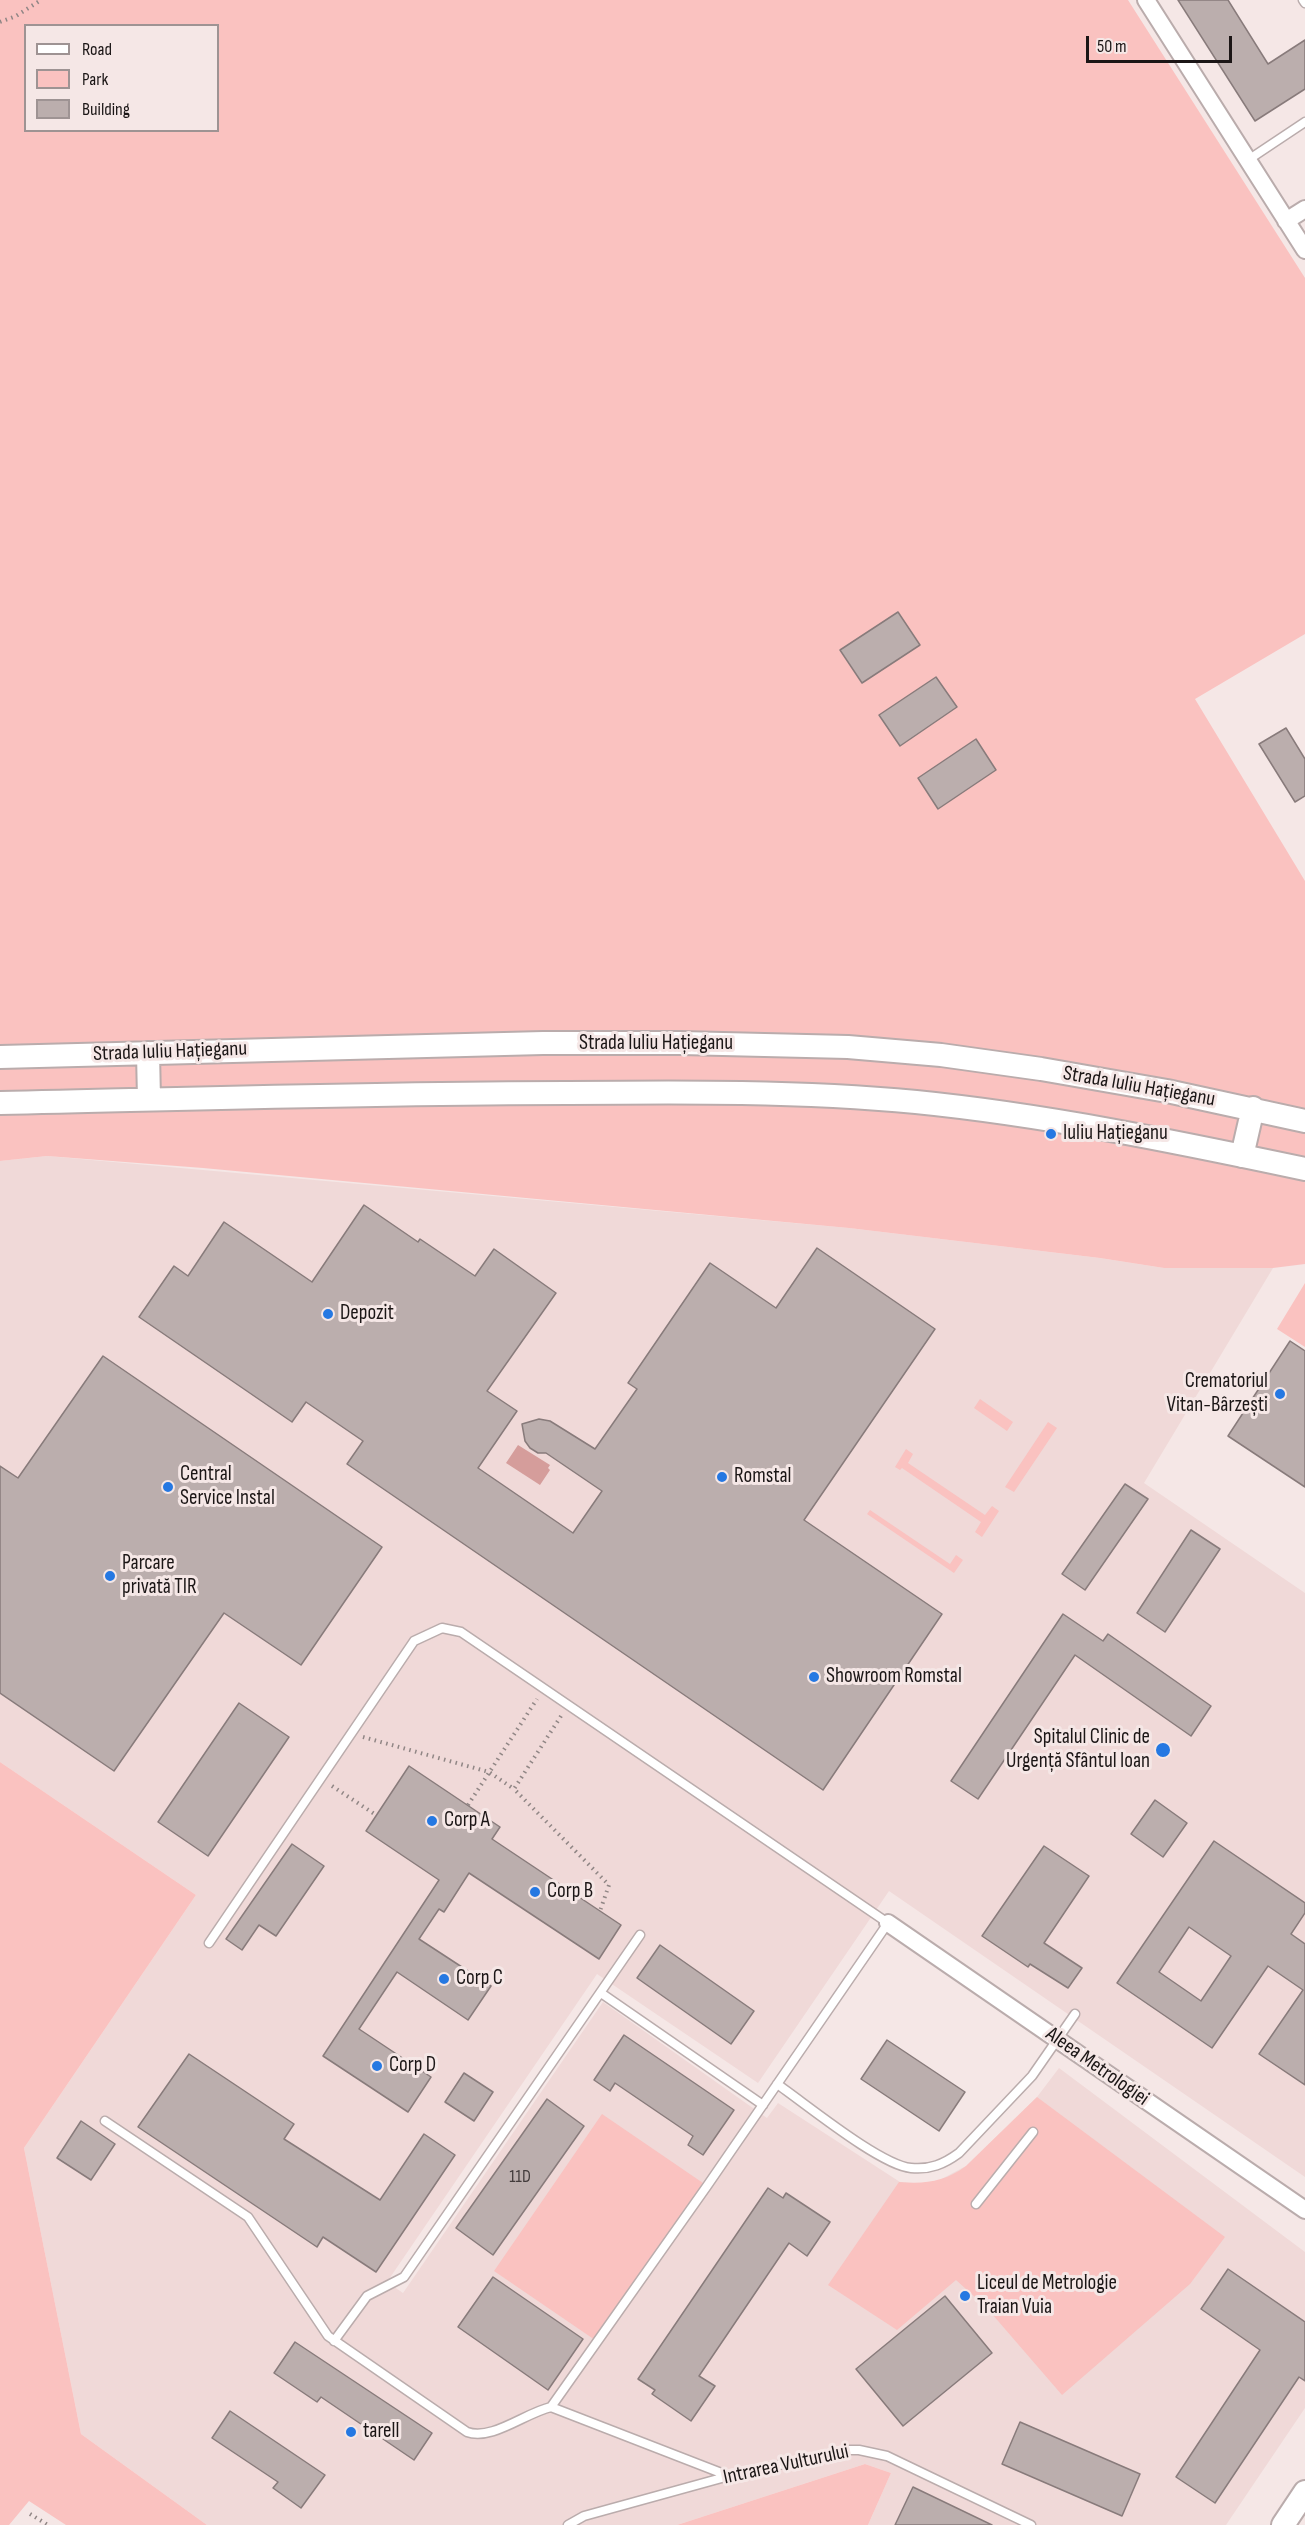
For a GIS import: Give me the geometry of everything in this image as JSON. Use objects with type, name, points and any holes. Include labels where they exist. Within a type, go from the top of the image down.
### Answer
[{"type":"main road","name":"Strada Iuliu Hațieganu","points":[[0,1057],[543,1043],[836,1047],[898,1051],[997,1063],[1252,1108],[1305,1121]]},
{"type":"main road","points":[[148,1053],[149,1099]]},
{"type":"main road","points":[[0,1102],[582,1092],[850,1098],[914,1102],[1006,1113],[1305,1169]]},
{"type":"main road","points":[[1242,1156],[1252,1108]]},
{"type":"main road","points":[[1283,2525],[1305,2492]]},
{"type":"street","points":[[1146,0],[1305,250]]},
{"type":"street","points":[[1286,221],[1305,209]]},
{"type":"street","name":"Aleea Metrologiei","points":[[888,1923],[1304,2209]]},
{"type":"lane","points":[[1248,160],[1305,122]]},
{"type":"lane","points":[[208,1943],[414,1641],[442,1628],[460,1632],[888,1923],[551,2408]]},
{"type":"lane","points":[[334,2341],[367,2296],[404,2277],[640,1935]]},
{"type":"lane","points":[[602,1993],[763,2104]]},
{"type":"lane","points":[[777,2084],[882,2158],[910,2168],[929,2168],[948,2161],[959,2153],[1032,2076],[1075,2013]]},
{"type":"lane","points":[[105,2121],[248,2217],[322,2328],[334,2341],[467,2432],[477,2436],[484,2435],[540,2410],[551,2408],[729,2476]]},
{"type":"lane","points":[[976,2204],[1032,2132]]},
{"type":"lane","name":"Intrarea Vulturului","points":[[568,2525],[584,2516],[729,2476],[847,2450],[866,2451],[887,2456],[1031,2525]]},
{"type":"path","points":[[0,22],[16,16],[41,0]]},
{"type":"path","points":[[468,1805],[544,1689]]},
{"type":"path","points":[[514,1789],[568,1705]]},
{"type":"path","points":[[351,1734],[489,1772],[514,1789],[609,1885],[600,1911]]},
{"type":"path","points":[[321,1779],[376,1815]]},
{"type":"path","points":[[30,2514],[48,2525]]},
{"type":"shaded area","points":[[47,1156],[849,1228],[1100,1258],[1164,1268],[1273,1268],[1144,1483],[1305,1593],[1305,2177],[889,1891],[758,2083],[597,1974],[387,2282],[403,2293],[603,2002],[767,2118],[778,2103],[900,2182],[923,2184],[936,2182],[966,2166],[1037,2097],[1059,2068],[1305,2252],[1305,2408],[1226,2525],[868,2525],[891,2473],[865,2464],[677,2525],[207,2525],[81,2434],[24,2148],[196,1895],[0,1762],[0,1161]]},
{"type":"shaded area","points":[[518,1445],[550,1465],[548,1468],[550,1470],[540,1485],[506,1463]]},
{"type":"green space","points":[[0,0],[1128,0],[1305,278],[1305,634],[1195,699],[1305,881],[1305,1264],[1273,1268],[1164,1268],[1100,1258],[849,1228],[203,1168],[47,1156],[0,1161]]},
{"type":"green space","points":[[1305,1283],[1305,1347],[1277,1329]]},
{"type":"green space","points":[[980,1399],[1013,1422],[1007,1431],[974,1408]]},
{"type":"green space","points":[[1048,1422],[1057,1428],[1014,1492],[1005,1487]]},
{"type":"green space","points":[[906,1449],[913,1454],[908,1463],[985,1515],[992,1506],[999,1511],[982,1537],[975,1532],[981,1522],[902,1468],[900,1470],[895,1467]]},
{"type":"green space","points":[[870,1510],[950,1564],[956,1555],[963,1560],[954,1573],[867,1514]]},
{"type":"green space","points":[[0,1762],[196,1895],[24,2148],[81,2434],[207,2525],[66,2525],[29,2501],[9,2525],[0,2525]]},
{"type":"green space","points":[[1037,2097],[1225,2237],[1190,2284],[1062,2395],[986,2307],[956,2280],[897,2330],[828,2285],[899,2182],[918,2183],[950,2176],[966,2166]]},
{"type":"green space","points":[[602,2114],[703,2183],[595,2340],[494,2271]]},
{"type":"green space","points":[[865,2464],[891,2473],[868,2525],[677,2525]]},
{"type":"building","points":[[1178,0],[1228,0],[1268,64],[1305,40],[1305,89],[1255,121]]},
{"type":"building","points":[[898,612],[920,645],[862,683],[840,650]]},
{"type":"building","points":[[936,677],[957,707],[900,746],[879,715]]},
{"type":"building","points":[[1286,728],[1305,759],[1305,796],[1295,802],[1259,744]]},
{"type":"building","points":[[976,739],[996,770],[938,809],[918,778]]},
{"type":"building","points":[[364,1205],[418,1242],[420,1239],[475,1276],[494,1249],[556,1293],[487,1391],[517,1411],[478,1468],[573,1533],[602,1491],[546,1453],[538,1453],[530,1448],[525,1441],[522,1424],[539,1419],[550,1421],[595,1449],[637,1389],[628,1383],[710,1263],[776,1308],[817,1248],[935,1329],[804,1520],[942,1614],[823,1790],[347,1464],[363,1441],[306,1402],[292,1422],[139,1317],[174,1266],[188,1276],[224,1222],[312,1282]]},
{"type":"building","name":"Crematoriul Vitan-Bârzești","points":[[1290,1341],[1305,1351],[1305,1487],[1228,1436]]},
{"type":"building","points":[[103,1356],[382,1547],[301,1665],[224,1613],[114,1771],[0,1693],[0,1466],[18,1478]]},
{"type":"building","points":[[1125,1484],[1148,1499],[1085,1590],[1062,1574]]},
{"type":"building","points":[[1191,1530],[1220,1549],[1165,1632],[1137,1613]]},
{"type":"building","points":[[1063,1614],[1103,1641],[1108,1634],[1211,1706],[1191,1736],[1075,1655],[978,1799],[951,1781]]},
{"type":"building","points":[[239,1703],[289,1737],[208,1856],[158,1822]]},
{"type":"building","points":[[409,1766],[500,1827],[492,1839],[621,1925],[599,1959],[469,1873],[444,1912],[439,1909],[419,1939],[491,1986],[468,2020],[397,1972],[359,2029],[431,2077],[408,2112],[323,2056],[439,1880],[366,1831]]},
{"type":"building","points":[[1155,1800],[1187,1823],[1163,1857],[1131,1834]]},
{"type":"building","points":[[1214,1841],[1305,1903],[1305,1913],[1291,1934],[1305,1944],[1305,2085],[1259,2054],[1303,1990],[1268,1966],[1212,2048],[1117,1983]],"holes":[[[1189,1927],[1231,1956],[1201,2001],[1159,1972]]]},
{"type":"building","points":[[292,1844],[324,1866],[276,1936],[259,1925],[242,1950],[226,1939]]},
{"type":"building","points":[[1044,1846],[1089,1876],[1044,1943],[1082,1968],[1068,1988],[1030,1964],[1028,1967],[982,1936]]},
{"type":"building","points":[[660,1945],[754,2011],[731,2044],[637,1978]]},
{"type":"building","points":[[624,2035],[734,2110],[703,2155],[688,2145],[693,2136],[615,2083],[610,2091],[594,2080]]},
{"type":"building","points":[[887,2040],[965,2092],[939,2131],[861,2079]]},
{"type":"building","points":[[189,2054],[294,2124],[284,2139],[380,2200],[424,2134],[455,2155],[376,2272],[323,2237],[317,2247],[138,2127]]},
{"type":"building","points":[[464,2073],[493,2092],[474,2121],[445,2102]]},
{"type":"building","points":[[547,2099],[584,2126],[493,2255],[456,2228]]},
{"type":"building","points":[[81,2121],[115,2144],[91,2180],[57,2158]]},
{"type":"building","points":[[768,2188],[783,2198],[786,2193],[830,2222],[807,2256],[789,2243],[699,2376],[715,2386],[691,2421],[652,2394],[655,2390],[638,2379]]},
{"type":"building","points":[[1228,2269],[1305,2322],[1305,2381],[1299,2377],[1215,2503],[1176,2477],[1260,2350],[1201,2309]]},
{"type":"building","points":[[493,2277],[583,2339],[548,2390],[458,2327]]},
{"type":"building","points":[[945,2296],[992,2353],[903,2426],[856,2369]]},
{"type":"building","points":[[295,2342],[432,2433],[414,2460],[321,2397],[317,2402],[274,2373]]},
{"type":"building","points":[[230,2411],[325,2475],[301,2508],[273,2488],[278,2482],[212,2438]]},
{"type":"building","points":[[1020,2422],[1140,2474],[1122,2516],[1002,2464]]},
{"type":"building","points":[[913,2487],[992,2525],[895,2525]]},
{"type":"place","name":"Iuliu Hațieganu","points":[[1051,1134]]},
{"type":"place","name":"Depozit","points":[[328,1314]]},
{"type":"place","name":"Crematoriul Vitan-Bârzești","points":[[1280,1394]]},
{"type":"place","name":"Romstal","points":[[722,1477]]},
{"type":"place","name":"Central Service Instal","points":[[168,1487]]},
{"type":"place","name":"Parcare privată TIR","points":[[110,1576]]},
{"type":"place","name":"Showroom Romstal","points":[[814,1677]]},
{"type":"place","name":"Spitalul Clinic de Urgență Sfântul Ioan","points":[[1163,1750]]},
{"type":"place","name":"Corp A","points":[[432,1821]]},
{"type":"place","name":"Corp B","points":[[535,1892]]},
{"type":"place","name":"Corp C","points":[[444,1979]]},
{"type":"place","name":"Corp D","points":[[377,2066]]},
{"type":"place","name":"Liceul de Metrologie Traian Vuia","points":[[965,2296]]},
{"type":"place","name":"tarell","points":[[351,2432]]}]
